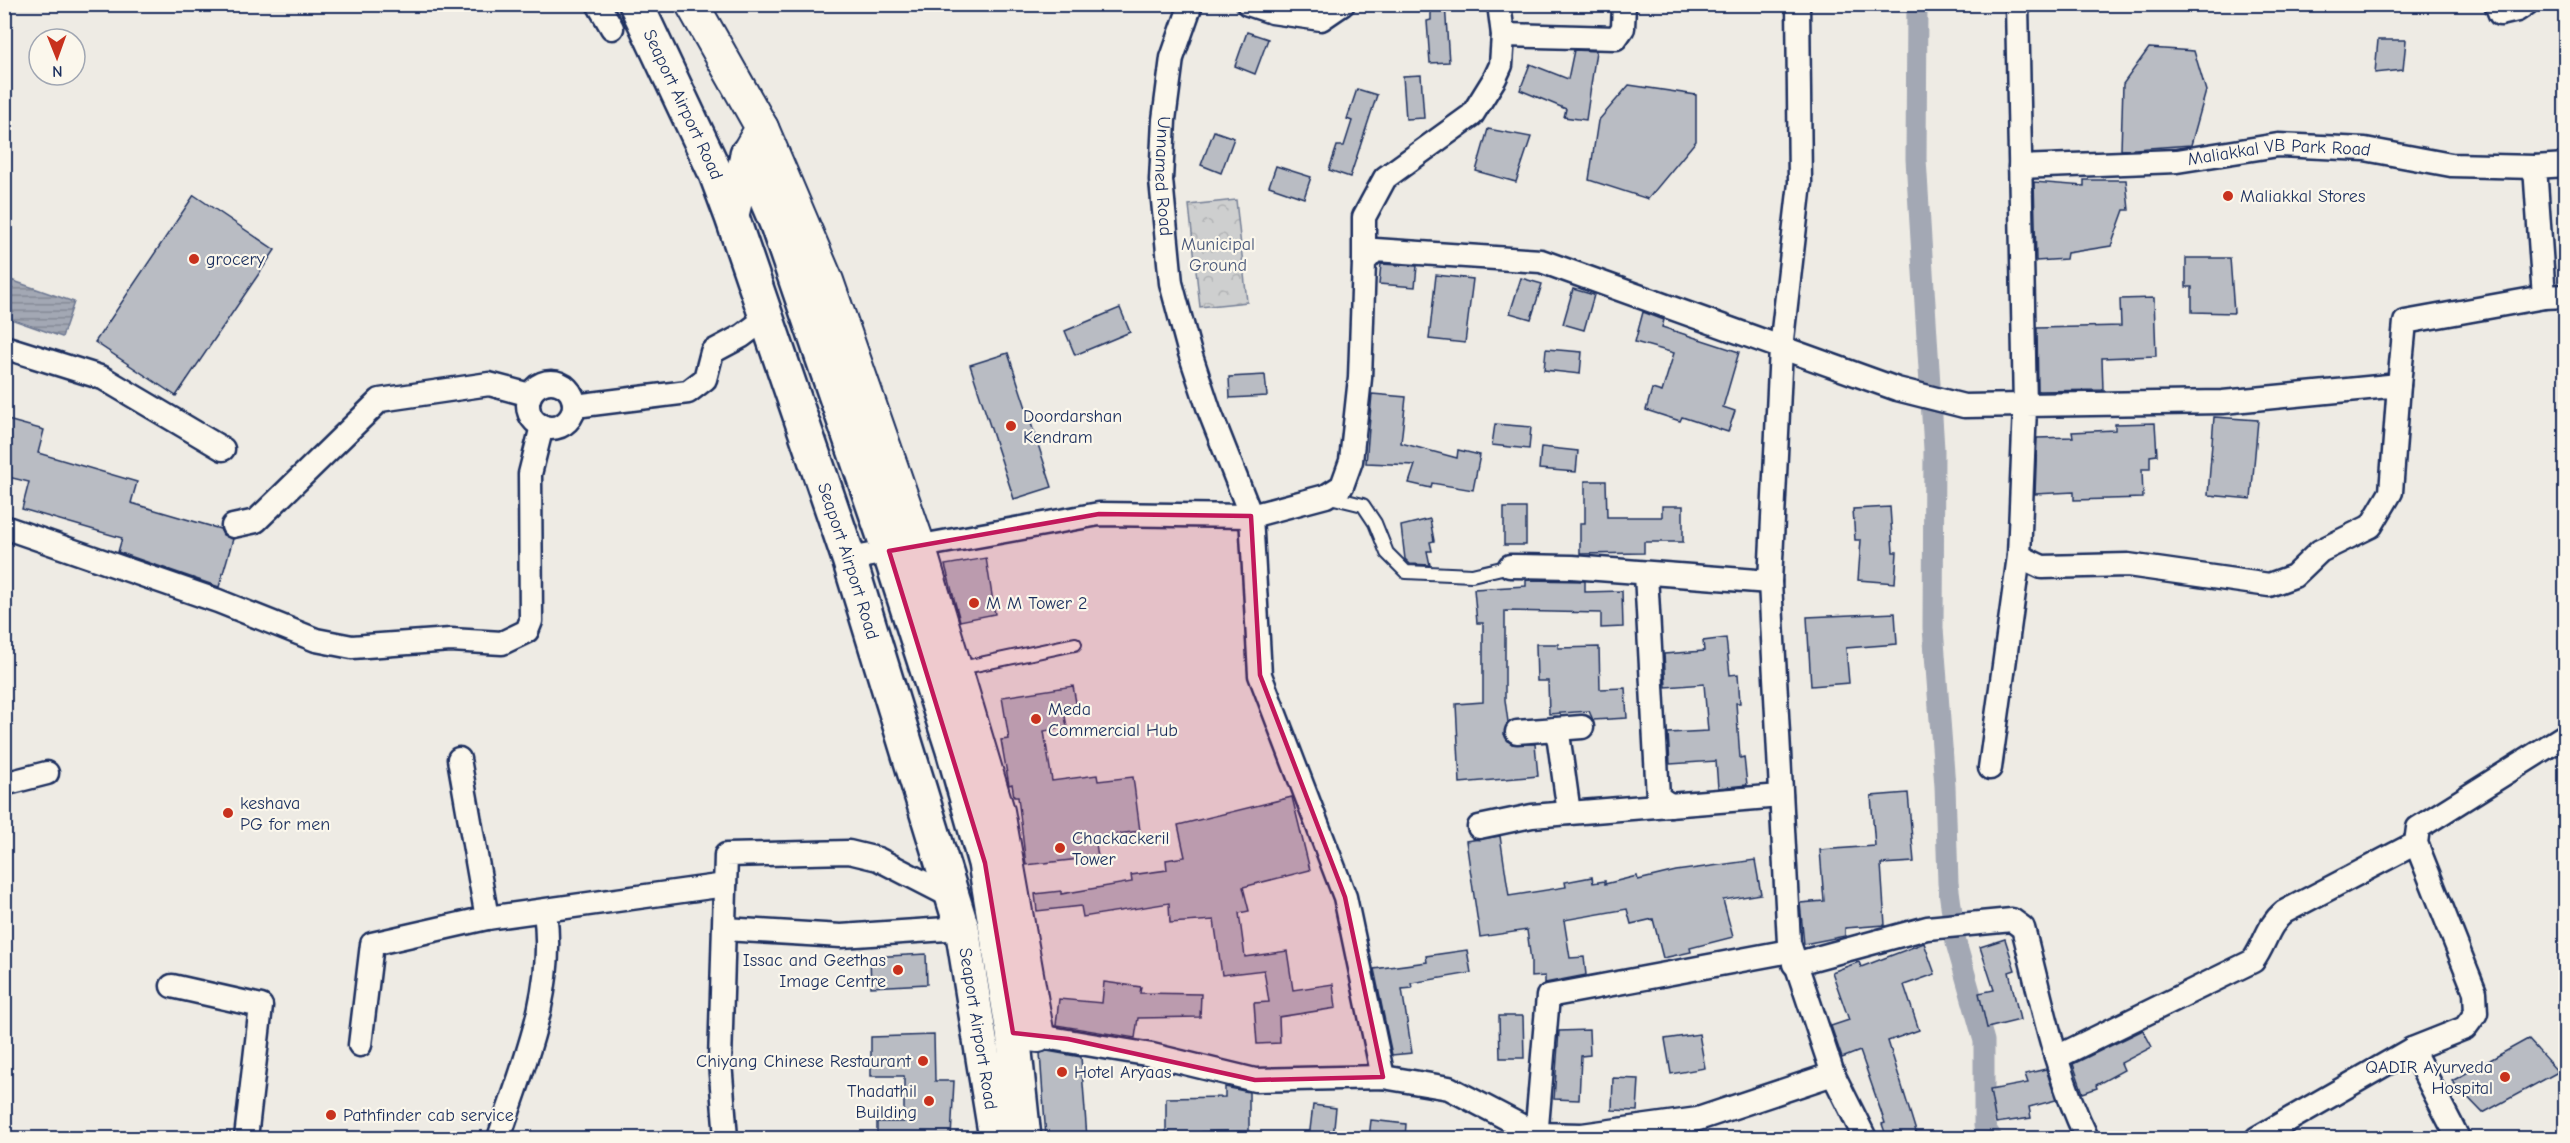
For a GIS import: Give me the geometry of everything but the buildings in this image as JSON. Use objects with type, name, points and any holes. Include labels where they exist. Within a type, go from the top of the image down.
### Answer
[{"type":"main road","name":"Seaport Airport Road","points":[[636,4],[716,174],[849,559],[962,927],[996,1138]]},
{"type":"main road","name":"Seaport Airport Road","points":[[754,141],[776,222],[904,548],[953,750],[985,863],[1025,1035],[1024,1138]]},
{"type":"street","points":[[598,4],[612,28]]},
{"type":"street","points":[[692,4],[754,141],[732,217]]},
{"type":"street","name":"Unnamed Road","points":[[1191,4],[1172,58],[1164,120],[1161,180],[1171,283],[1189,350],[1251,516],[1260,675],[1345,897],[1383,1077]]},
{"type":"street","points":[[1248,4],[1272,12],[1321,19],[1343,4]]},
{"type":"street","points":[[849,559],[1099,514],[1251,516],[1326,496],[1342,486],[1351,461],[1360,378],[1364,217],[1385,178],[1472,115],[1501,65],[1503,35],[1499,4]]},
{"type":"street","points":[[1503,35],[1616,38],[1623,28],[1624,4]]},
{"type":"street","points":[[1798,4],[1800,183],[1781,348],[1770,582],[1781,796],[1792,957],[1833,1074],[1865,1138]]},
{"type":"street","points":[[1990,768],[2019,556],[2025,407],[2017,4]]},
{"type":"street","points":[[2496,4],[2500,14],[2517,10],[2526,4]]},
{"type":"street","name":"Maliakkal VB Park Road","points":[[2020,167],[2177,161],[2278,145],[2366,149],[2451,165],[2535,167],[2565,165]]},
{"type":"street","points":[[2019,556],[2042,567],[2128,565],[2268,585],[2294,576],[2320,551],[2371,526],[2391,492],[2405,322],[2555,297],[2535,167]]},
{"type":"street","points":[[1364,262],[1375,250],[1541,261],[1896,389],[1964,406],[2025,407],[2223,402],[2399,385]]},
{"type":"street","points":[[575,406],[688,392],[705,379],[712,352],[742,336],[766,318]]},
{"type":"street","points":[[4,347],[103,378],[223,449]]},
{"type":"street","points":[[550,382],[562,385],[572,394],[575,406],[572,417],[564,425],[553,429],[542,426],[532,419],[528,407],[530,394],[539,386],[550,382]]},
{"type":"street","points":[[233,526],[256,522],[380,400],[489,384],[530,394]]},
{"type":"street","points":[[4,527],[218,601],[316,640],[352,647],[451,640],[502,643],[527,631],[531,621],[530,474],[542,426]]},
{"type":"street","points":[[904,548],[956,669],[998,811],[1025,1035],[1152,1055],[1255,1080],[1383,1077],[1449,1088],[1537,1136],[1582,1135],[1698,1119],[1833,1074]]},
{"type":"street","points":[[1510,566],[1572,567],[1770,582]]},
{"type":"street","points":[[1646,574],[1658,797],[1670,805]]},
{"type":"street","points":[[1517,732],[1582,727]]},
{"type":"street","points":[[1554,729],[1559,741],[1569,813]]},
{"type":"street","points":[[2257,1138],[2412,1049],[2465,1028],[2476,1013],[2475,992],[2416,843],[2418,828],[2430,818],[2565,735]]},
{"type":"street","points":[[459,759],[487,918]]},
{"type":"street","points":[[4,784],[47,773]]},
{"type":"street","points":[[1479,827],[1532,816],[1781,796]]},
{"type":"street","points":[[2057,1058],[2253,961],[2262,949],[2271,923],[2284,912],[2416,843]]},
{"type":"street","points":[[726,1138],[720,1062],[726,855],[849,852],[878,859],[952,897]]},
{"type":"street","points":[[360,1045],[372,944],[487,918],[545,912],[725,885]]},
{"type":"street","points":[[499,1138],[542,1009],[549,940],[545,912]]},
{"type":"street","points":[[1537,1136],[1548,996],[1792,957],[1927,928],[2012,920],[2023,928],[2057,1058],[2075,1114],[2087,1138]]},
{"type":"street","points":[[724,929],[841,936],[962,927]]},
{"type":"street","points":[[172,986],[261,1006],[246,1138]]},
{"type":"street","points":[[2412,1049],[2448,1134]]},
{"type":"lane","points":[[1326,496],[1362,505],[1375,524],[1387,553],[1406,572],[1472,575],[1510,566]]},
{"type":"lane","points":[[956,669],[1075,644]]},
{"type":"highlighted area","points":[[1099,514],[1251,516],[1260,675],[1345,897],[1383,1077],[1255,1080],[1068,1039],[1013,1033],[985,863],[889,551]]},
{"type":"green space","name":"Municipal Ground","points":[[1236,200],[1247,302],[1200,307],[1189,205]]},
{"type":"shaded area","points":[[5,278],[74,302],[62,337],[5,317]]},
{"type":"waterway","points":[[1917,4],[1916,159],[1934,449],[1933,628],[1945,786],[1948,883],[1956,943],[1984,1041],[1984,1126],[1992,1138]]},
{"type":"place","name":"Maliakkal Stores","points":[[2228,196]]},
{"type":"place","name":"grocery","points":[[194,259]]},
{"type":"place","name":"Doordarshan Kendram","points":[[1011,426]]},
{"type":"place","name":"M M Tower 2","points":[[974,603]]},
{"type":"place","name":"Meda Commercial Hub","points":[[1036,719]]},
{"type":"place","name":"keshava PG for men","points":[[228,813]]},
{"type":"place","name":"Chackackeril Tower","points":[[1060,848]]},
{"type":"place","name":"Issac and Geethas Image Centre","points":[[898,970]]},
{"type":"place","name":"Chiyang Chinese Restaurant","points":[[923,1061]]},
{"type":"place","name":"Hotel Aryaas","points":[[1062,1072]]},
{"type":"place","name":"QADIR Ayurveda Hospital","points":[[2505,1077]]},
{"type":"place","name":"Thadathil Building","points":[[929,1101]]},
{"type":"place","name":"Pathfinder cab service","points":[[331,1115]]}]
